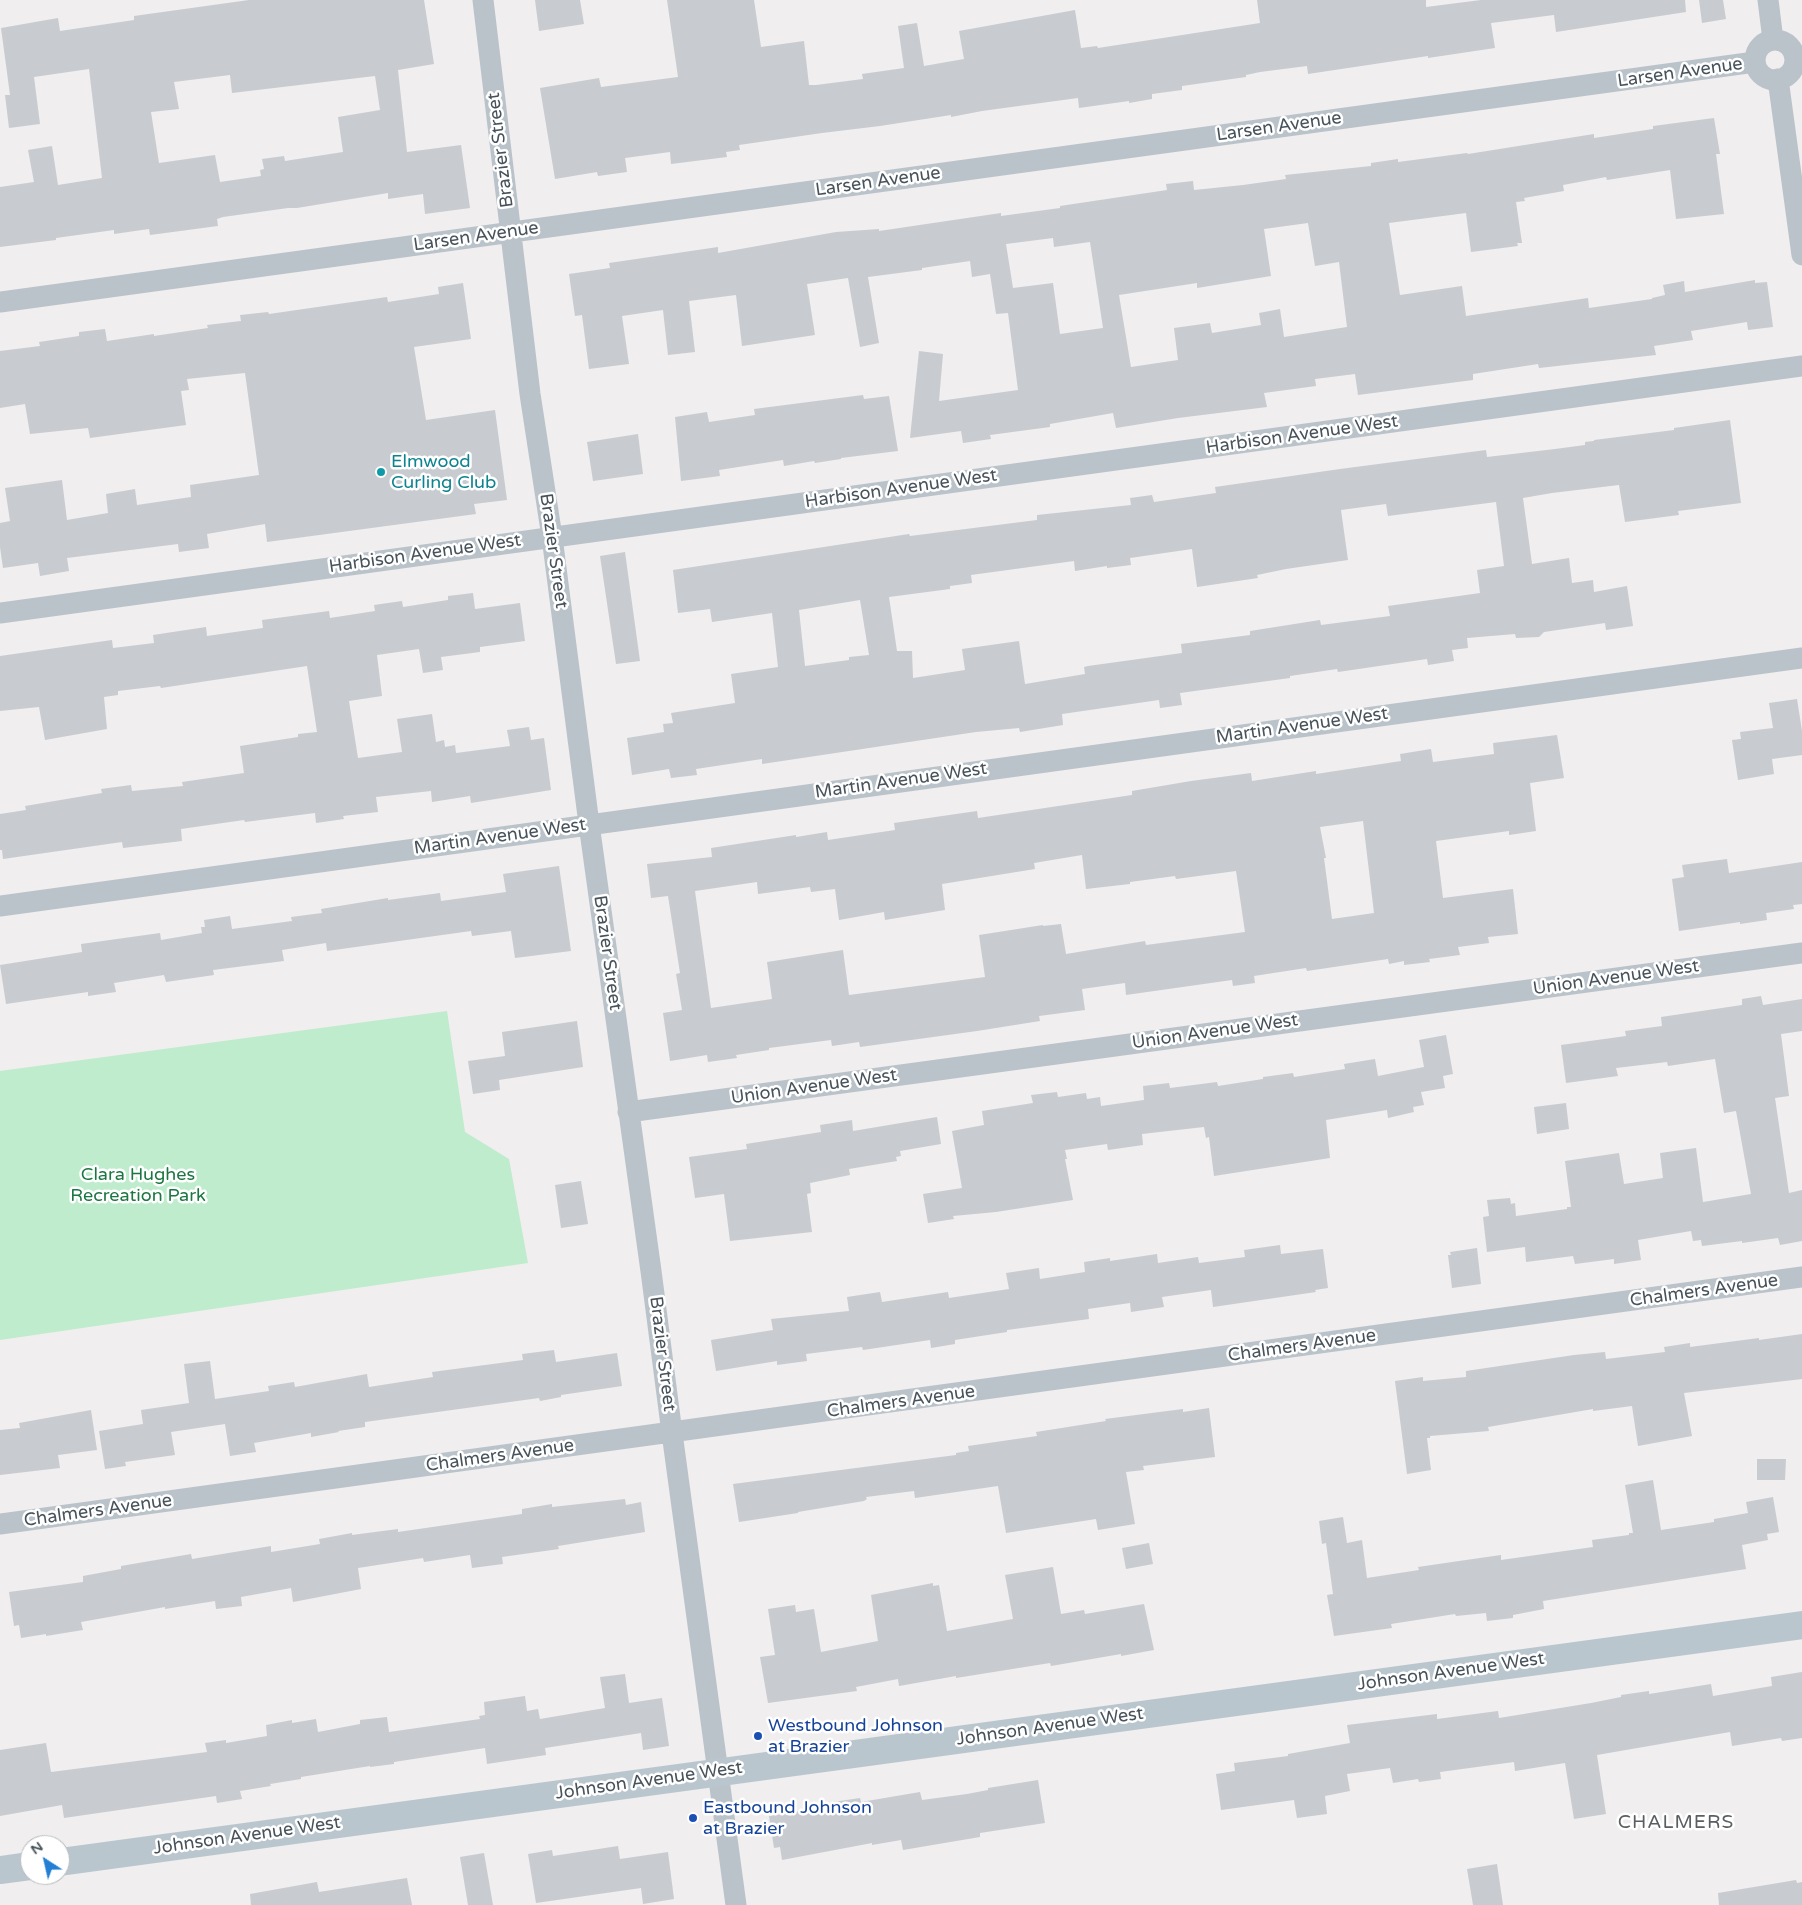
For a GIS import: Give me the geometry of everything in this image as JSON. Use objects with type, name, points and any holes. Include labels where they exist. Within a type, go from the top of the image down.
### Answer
[{"type":"main road","name":"Johnson Avenue West","points":[[70,1861],[1802,1625]]},
{"type":"main road","points":[[0,1870],[20,1867]]},
{"type":"street","name":"Brazier Street","points":[[483,0],[530,394],[552,537],[589,824],[628,1112],[652,1271],[736,1905]]},
{"type":"street","points":[[1768,0],[1773,40]]},
{"type":"street","points":[[1773,40],[1782,41],[1789,45],[1798,57],[1790,73],[1778,79],[1765,77],[1758,71],[1755,62],[1756,53],[1761,46],[1773,40]]},
{"type":"street","name":"Larsen Avenue","points":[[0,302],[1755,62]]},
{"type":"street","points":[[1778,79],[1802,255]]},
{"type":"street","name":"Harbison Avenue West","points":[[0,613],[1802,366]]},
{"type":"street","name":"Martin Avenue West","points":[[0,906],[1802,658]]},
{"type":"street","name":"Union Avenue West","points":[[628,1112],[1802,953]]},
{"type":"street","name":"Chalmers Avenue","points":[[0,1524],[1802,1278]]},
{"type":"green space","name":"Clara Hughes Recreation Park","points":[[447,1011],[465,1132],[509,1159],[528,1263],[0,1340],[0,1071]]},
{"type":"building","points":[[249,0],[424,0],[434,64],[398,70],[407,152],[461,145],[470,208],[425,214],[423,194],[388,199],[388,193],[297,208],[223,217],[217,219],[218,226],[150,235],[149,229],[114,234],[114,230],[0,247],[0,187],[34,182],[28,150],[52,146],[58,185],[102,178],[89,69],[34,77],[40,124],[9,128],[5,95],[10,95],[1,28],[58,18],[60,31],[134,20],[134,16]],"holes":[[[230,75],[232,93],[375,76],[380,110],[338,117],[343,152],[285,161],[284,156],[262,159],[264,169],[260,170],[261,176],[220,182],[215,155],[159,163],[151,112],[179,109],[174,82]]]},
{"type":"building","points":[[535,0],[580,0],[584,24],[539,31]]},
{"type":"building","points":[[667,0],[754,0],[761,47],[804,41],[809,85],[863,79],[862,74],[904,68],[898,26],[917,23],[924,66],[964,59],[959,31],[1075,10],[1081,48],[1097,46],[1098,48],[1260,23],[1257,0],[1426,0],[1426,7],[1481,0],[1685,0],[1686,12],[1556,32],[1554,15],[1491,23],[1495,48],[1308,74],[1307,66],[1260,72],[1246,75],[1246,77],[1182,86],[1182,90],[1152,94],[1152,99],[1129,103],[1129,101],[1079,108],[1078,98],[951,117],[951,115],[822,133],[739,145],[740,150],[726,152],[727,157],[671,164],[670,152],[625,158],[627,172],[598,176],[597,172],[555,179],[540,88],[599,78],[601,87],[678,77]]},
{"type":"building","points":[[1699,0],[1723,0],[1726,19],[1702,23]]},
{"type":"building","points":[[1714,118],[1720,154],[1716,154],[1724,214],[1676,219],[1670,170],[1607,180],[1606,177],[1563,185],[1564,191],[1524,198],[1525,201],[1516,202],[1522,243],[1517,243],[1518,246],[1471,252],[1466,213],[1389,223],[1400,295],[1462,286],[1466,316],[1588,298],[1589,308],[1652,299],[1665,295],[1663,285],[1684,281],[1685,292],[1755,280],[1755,283],[1767,282],[1773,327],[1748,330],[1747,322],[1691,331],[1693,340],[1654,346],[1656,355],[1539,368],[1538,364],[1473,374],[1473,380],[1358,395],[1355,374],[1315,379],[1316,386],[1264,393],[1267,407],[1116,428],[1113,413],[1050,424],[1050,427],[990,435],[991,439],[963,443],[961,431],[910,438],[919,351],[943,354],[939,401],[1018,390],[1008,313],[996,314],[990,274],[972,277],[970,261],[868,277],[879,343],[860,347],[848,278],[807,284],[815,335],[742,346],[736,295],[689,301],[695,352],[668,355],[663,310],[622,316],[629,364],[589,369],[582,315],[575,316],[569,274],[610,268],[609,263],[718,247],[718,253],[836,232],[879,229],[879,231],[1001,213],[1001,216],[1060,208],[1060,206],[1167,190],[1166,184],[1193,181],[1194,190],[1243,185],[1286,179],[1285,175],[1371,166],[1371,163],[1398,159],[1398,162],[1468,154],[1594,134],[1594,138],[1653,129],[1653,126]],"holes":[[[1308,223],[1315,266],[1339,262],[1347,327],[1284,337],[1280,309],[1259,313],[1261,325],[1212,333],[1210,323],[1174,328],[1178,360],[1131,367],[1119,295],[1197,283],[1197,288],[1271,276],[1264,229]],[[1053,238],[1054,247],[1090,242],[1103,328],[1060,334],[1053,283],[1013,288],[1006,244]]]},
{"type":"building","points":[[463,283],[471,339],[414,347],[426,420],[495,410],[507,500],[474,504],[476,514],[267,542],[265,524],[207,534],[209,548],[179,552],[178,544],[67,558],[69,571],[40,576],[38,563],[3,568],[0,547],[0,523],[10,521],[5,488],[62,480],[67,520],[108,513],[106,494],[135,489],[137,505],[191,497],[190,485],[259,475],[245,373],[187,379],[189,390],[181,391],[186,425],[90,438],[88,428],[30,434],[25,404],[0,408],[0,351],[40,346],[39,342],[79,336],[79,332],[105,329],[107,341],[208,328],[207,325],[241,321],[240,315],[268,312],[269,314],[387,297],[388,302],[439,294],[438,287]]},
{"type":"building","points":[[863,395],[864,399],[889,396],[898,451],[784,466],[783,460],[719,470],[720,476],[681,481],[675,417],[707,412],[709,422],[755,415],[754,409]]},
{"type":"building","points":[[1730,420],[1741,503],[1678,511],[1679,515],[1625,522],[1619,485],[1523,498],[1532,564],[1569,558],[1572,583],[1593,580],[1594,592],[1627,586],[1633,626],[1606,630],[1605,623],[1544,632],[1539,637],[1516,638],[1515,634],[1467,638],[1468,648],[1452,650],[1454,661],[1428,665],[1427,659],[1338,672],[1337,669],[1290,676],[1290,678],[1180,693],[1182,705],[1160,708],[1159,700],[1062,714],[1063,725],[1020,732],[1019,728],[976,732],[762,764],[762,759],[696,769],[697,775],[671,778],[669,769],[632,775],[627,738],[664,732],[663,724],[673,723],[671,713],[735,703],[731,674],[778,667],[772,613],[712,622],[710,609],[678,613],[673,570],[909,534],[910,536],[1037,520],[1037,515],[1131,505],[1130,498],[1152,495],[1154,502],[1216,493],[1215,487],[1340,469],[1486,450],[1487,457],[1555,449],[1585,445],[1585,442],[1594,440],[1674,430],[1674,428]],"holes":[[[1496,502],[1504,566],[1477,570],[1480,593],[1388,606],[1390,616],[1321,625],[1320,620],[1250,631],[1250,635],[1181,644],[1182,653],[1088,666],[1084,667],[1085,674],[1025,684],[1019,641],[962,649],[965,670],[913,678],[912,651],[897,651],[889,597],[950,589],[950,586],[972,583],[971,575],[1074,561],[1075,571],[1107,566],[1107,568],[1131,565],[1130,558],[1192,549],[1197,587],[1258,578],[1257,575],[1286,569],[1348,560],[1341,510],[1386,504],[1388,516]],[[860,600],[869,655],[849,657],[849,660],[805,666],[799,610]]]},
{"type":"building","points":[[638,434],[643,474],[593,481],[587,442]]},
{"type":"building","points":[[625,552],[640,661],[616,664],[600,556]]},
{"type":"building","points":[[473,593],[475,609],[520,603],[525,641],[480,647],[480,652],[441,657],[443,670],[423,673],[419,649],[377,655],[382,696],[349,701],[358,758],[402,752],[397,719],[432,714],[436,742],[444,740],[445,747],[455,745],[456,753],[510,746],[507,730],[529,727],[531,740],[544,738],[551,790],[471,803],[470,796],[432,802],[431,791],[376,797],[378,812],[343,816],[344,819],[316,823],[315,813],[245,822],[244,820],[181,829],[182,841],[123,848],[122,842],[3,859],[2,850],[0,850],[0,814],[26,810],[25,806],[102,793],[101,789],[131,785],[132,791],[183,786],[182,782],[244,773],[240,746],[298,737],[298,734],[317,732],[307,666],[161,688],[160,686],[118,691],[118,695],[104,697],[107,729],[45,740],[39,707],[0,711],[0,656],[112,640],[113,648],[154,643],[153,635],[206,627],[207,636],[263,628],[262,620],[329,611],[330,618],[375,611],[374,605],[402,601],[403,607],[448,600],[448,596]]},
{"type":"building","points":[[1797,699],[1802,731],[1802,755],[1772,759],[1774,774],[1738,780],[1732,740],[1741,739],[1740,732],[1773,728],[1769,703]]},
{"type":"building","points":[[1557,735],[1564,778],[1530,783],[1536,831],[1509,835],[1509,831],[1436,841],[1443,898],[1513,889],[1518,934],[1488,937],[1489,943],[1458,947],[1460,955],[1429,959],[1430,962],[1404,965],[1404,961],[1389,964],[1388,959],[1307,971],[1306,968],[1254,976],[1255,983],[1233,986],[1232,980],[1126,995],[1125,983],[1082,989],[1085,1010],[1039,1016],[1040,1021],[977,1031],[860,1047],[859,1042],[832,1046],[831,1040],[769,1048],[769,1050],[736,1055],[737,1058],[708,1062],[707,1055],[670,1061],[663,1013],[682,1010],[676,974],[680,973],[668,896],[651,898],[647,864],[712,857],[711,848],[796,835],[796,837],[827,832],[828,840],[895,830],[894,823],[977,811],[978,818],[1132,795],[1132,791],[1191,781],[1251,773],[1252,781],[1316,771],[1316,774],[1401,761],[1400,754],[1431,749],[1433,762],[1494,754],[1493,743]],"holes":[[[1363,821],[1374,913],[1332,919],[1324,858],[1326,858],[1320,827]],[[1082,855],[1086,889],[1175,876],[1176,879],[1236,871],[1245,932],[1146,945],[1145,941],[1066,954],[1061,924],[979,935],[985,977],[849,995],[843,950],[767,962],[772,999],[711,1008],[695,891],[757,882],[758,894],[810,887],[811,892],[835,889],[839,920],[884,912],[885,920],[945,910],[942,884],[1035,869],[1034,863]]]},
{"type":"building","points":[[1727,859],[1729,873],[1802,862],[1802,904],[1793,905],[1794,909],[1766,913],[1767,920],[1679,931],[1672,879],[1684,877],[1682,865]]},
{"type":"building","points":[[559,866],[571,951],[515,958],[511,931],[472,936],[471,931],[327,951],[326,943],[282,950],[284,961],[213,970],[214,975],[166,982],[164,975],[114,983],[116,992],[88,996],[88,992],[6,1004],[0,965],[82,952],[81,944],[160,933],[161,940],[202,933],[201,927],[205,927],[204,920],[230,916],[232,929],[292,921],[291,917],[322,913],[321,909],[388,898],[388,900],[440,893],[441,901],[506,892],[503,874]]},
{"type":"building","points":[[1761,996],[1763,1005],[1802,999],[1802,1031],[1781,1034],[1789,1096],[1775,1098],[1789,1193],[1802,1190],[1802,1241],[1780,1245],[1778,1238],[1702,1246],[1701,1240],[1693,1241],[1691,1231],[1638,1240],[1641,1260],[1614,1264],[1614,1259],[1575,1264],[1573,1256],[1526,1262],[1525,1247],[1487,1252],[1483,1217],[1489,1216],[1487,1200],[1510,1198],[1511,1204],[1515,1203],[1516,1216],[1571,1207],[1565,1161],[1619,1153],[1624,1184],[1663,1178],[1660,1153],[1696,1148],[1703,1202],[1751,1194],[1736,1111],[1724,1113],[1715,1059],[1668,1066],[1667,1062],[1616,1068],[1618,1076],[1566,1083],[1561,1045],[1626,1036],[1625,1031],[1662,1026],[1661,1017],[1742,1005],[1742,999]]},
{"type":"building","points":[[577,1021],[583,1067],[499,1080],[500,1090],[473,1094],[468,1061],[505,1056],[502,1032]]},
{"type":"building","points":[[1446,1035],[1453,1074],[1443,1076],[1445,1088],[1421,1092],[1424,1105],[1413,1107],[1414,1112],[1388,1118],[1387,1110],[1326,1120],[1330,1158],[1214,1176],[1209,1137],[1206,1138],[1204,1127],[1142,1134],[1143,1145],[1108,1150],[1107,1144],[1065,1150],[1073,1200],[996,1212],[953,1216],[954,1219],[928,1223],[923,1194],[962,1188],[952,1131],[984,1125],[982,1111],[1033,1103],[1031,1095],[1057,1092],[1058,1097],[1086,1093],[1087,1099],[1100,1097],[1101,1106],[1144,1100],[1143,1086],[1169,1083],[1170,1088],[1217,1082],[1218,1086],[1263,1079],[1263,1077],[1293,1073],[1294,1077],[1345,1069],[1344,1064],[1375,1059],[1378,1076],[1424,1067],[1419,1040]]},
{"type":"building","points":[[1566,1103],[1569,1129],[1537,1134],[1534,1107]]},
{"type":"building","points":[[937,1117],[941,1144],[900,1151],[901,1156],[896,1157],[897,1161],[849,1169],[850,1175],[810,1183],[811,1193],[807,1194],[812,1232],[730,1241],[724,1194],[695,1198],[689,1157],[747,1149],[746,1144],[821,1132],[820,1125],[852,1120],[853,1131]]},
{"type":"building","points":[[581,1181],[588,1224],[561,1228],[555,1185]]},
{"type":"building","points":[[1280,1245],[1281,1254],[1323,1249],[1328,1288],[1315,1290],[1316,1292],[1213,1307],[1211,1290],[1162,1297],[1164,1307],[1131,1312],[1130,1303],[1088,1309],[1089,1319],[1007,1330],[1007,1332],[955,1340],[955,1344],[931,1348],[930,1340],[863,1350],[862,1347],[806,1354],[807,1361],[777,1365],[777,1361],[716,1371],[711,1340],[773,1330],[771,1319],[849,1311],[847,1297],[880,1292],[882,1302],[948,1292],[949,1298],[1009,1289],[1006,1273],[1039,1268],[1040,1279],[1085,1272],[1084,1262],[1110,1258],[1110,1261],[1157,1254],[1158,1263],[1198,1257],[1199,1263],[1245,1257],[1244,1250]]},
{"type":"building","points":[[1477,1248],[1481,1284],[1452,1288],[1448,1255],[1451,1255],[1450,1252]]},
{"type":"building","points":[[1802,1334],[1802,1379],[1684,1393],[1692,1436],[1638,1446],[1632,1406],[1593,1411],[1593,1409],[1488,1427],[1489,1431],[1430,1436],[1430,1438],[1427,1438],[1431,1470],[1407,1474],[1395,1381],[1423,1377],[1423,1381],[1466,1377],[1466,1371],[1574,1355],[1605,1352],[1606,1359],[1665,1352],[1664,1347],[1690,1343],[1690,1347]]},
{"type":"building","points":[[554,1350],[556,1362],[617,1353],[622,1386],[561,1395],[561,1397],[540,1401],[539,1398],[365,1422],[365,1427],[339,1432],[311,1437],[311,1433],[254,1443],[256,1452],[230,1456],[225,1424],[171,1432],[175,1455],[125,1462],[126,1466],[105,1469],[99,1431],[143,1424],[141,1410],[189,1403],[184,1364],[210,1361],[215,1399],[269,1391],[268,1386],[294,1382],[295,1387],[367,1374],[369,1387],[433,1377],[432,1372],[523,1360],[522,1354]]},
{"type":"building","points":[[1209,1408],[1215,1457],[1143,1466],[1144,1470],[1126,1472],[1135,1524],[1098,1530],[1096,1519],[1006,1533],[998,1486],[915,1498],[914,1491],[866,1497],[867,1499],[864,1501],[739,1522],[733,1484],[956,1455],[956,1453],[969,1451],[968,1446],[1037,1436],[1036,1432],[1106,1421],[1105,1419],[1183,1409],[1183,1412]]},
{"type":"building","points":[[91,1410],[97,1450],[58,1455],[60,1468],[0,1475],[0,1430],[20,1428],[19,1423]]},
{"type":"building","points":[[1757,1459],[1786,1459],[1785,1480],[1757,1480]]},
{"type":"building","points":[[1653,1480],[1661,1530],[1714,1522],[1714,1519],[1748,1513],[1746,1502],[1773,1497],[1779,1532],[1767,1534],[1768,1540],[1742,1545],[1746,1569],[1543,1601],[1544,1609],[1513,1615],[1513,1618],[1487,1621],[1486,1613],[1456,1616],[1455,1614],[1391,1624],[1392,1628],[1334,1636],[1327,1595],[1333,1594],[1326,1543],[1322,1544],[1319,1521],[1343,1517],[1347,1543],[1362,1540],[1367,1578],[1419,1570],[1418,1567],[1501,1555],[1501,1560],[1593,1547],[1592,1540],[1629,1535],[1629,1533],[1633,1533],[1625,1485]]},
{"type":"building","points":[[625,1499],[626,1505],[641,1502],[645,1532],[558,1546],[559,1549],[502,1557],[503,1564],[472,1568],[470,1555],[424,1562],[423,1558],[358,1568],[361,1589],[293,1602],[291,1588],[241,1597],[242,1606],[216,1609],[215,1601],[165,1609],[165,1607],[81,1622],[83,1630],[46,1636],[46,1634],[21,1638],[19,1625],[14,1626],[9,1592],[83,1582],[83,1576],[121,1569],[121,1566],[191,1554],[192,1559],[271,1546],[271,1552],[320,1544],[319,1539],[352,1533],[352,1535],[398,1529],[398,1532],[522,1514],[522,1509],[552,1504],[552,1507]]},
{"type":"building","points":[[1149,1543],[1153,1564],[1126,1569],[1122,1548]]},
{"type":"building","points":[[1053,1567],[1061,1614],[1084,1610],[1085,1614],[1144,1604],[1154,1650],[1051,1666],[1050,1663],[956,1678],[956,1676],[899,1686],[898,1679],[856,1687],[857,1691],[768,1703],[760,1657],[775,1655],[768,1609],[795,1605],[796,1612],[814,1609],[821,1652],[878,1641],[871,1595],[933,1583],[933,1586],[939,1585],[947,1631],[1013,1619],[1005,1575]]},
{"type":"building","points":[[1802,1672],[1802,1738],[1782,1741],[1781,1738],[1732,1746],[1730,1732],[1597,1755],[1606,1814],[1574,1819],[1565,1763],[1515,1771],[1514,1762],[1440,1772],[1441,1779],[1419,1782],[1418,1779],[1393,1783],[1390,1768],[1347,1774],[1350,1791],[1325,1796],[1327,1814],[1297,1818],[1294,1800],[1221,1810],[1216,1774],[1235,1771],[1234,1763],[1288,1756],[1288,1754],[1350,1743],[1347,1725],[1437,1714],[1437,1719],[1498,1711],[1499,1718],[1591,1703],[1621,1697],[1621,1695],[1649,1691],[1649,1694],[1711,1684],[1713,1696],[1772,1686],[1771,1677]]},
{"type":"building","points":[[625,1674],[629,1703],[662,1698],[669,1746],[643,1750],[641,1733],[545,1748],[546,1755],[487,1764],[485,1748],[394,1762],[394,1764],[301,1777],[301,1779],[270,1784],[271,1786],[240,1791],[242,1799],[217,1803],[216,1796],[64,1818],[62,1805],[0,1816],[0,1750],[46,1743],[51,1772],[207,1752],[205,1743],[226,1740],[226,1743],[267,1736],[266,1725],[292,1720],[292,1723],[316,1719],[318,1732],[360,1724],[360,1720],[387,1717],[389,1732],[480,1719],[479,1716],[485,1715],[484,1702],[525,1696],[527,1711],[538,1709],[540,1719],[605,1708],[600,1677]]},
{"type":"building","points":[[1038,1780],[1045,1823],[980,1833],[980,1837],[903,1850],[901,1840],[872,1845],[872,1843],[782,1860],[780,1847],[774,1848],[769,1816],[834,1806],[833,1802],[860,1798],[861,1802],[920,1792],[922,1800],[967,1794],[988,1790],[988,1788]]},
{"type":"building","points":[[618,1846],[620,1859],[668,1852],[674,1899],[643,1904],[641,1888],[536,1903],[528,1854],[552,1850],[553,1856]]},
{"type":"building","points":[[484,1853],[493,1905],[468,1905],[460,1857]]},
{"type":"building","points":[[1497,1864],[1503,1905],[1473,1905],[1467,1869]]},
{"type":"building","points":[[407,1878],[412,1905],[251,1905],[250,1894],[317,1882],[319,1892]]},
{"type":"building","points":[[1796,1880],[1797,1883],[1802,1882],[1802,1905],[1719,1905],[1718,1893]]},
{"type":"place","name":"Elmwood Curling Club","points":[[381,472]]},
{"type":"place","name":"Westbound Johnson at Brazier","points":[[758,1736]]},
{"type":"place","name":"Eastbound Johnson at Brazier","points":[[693,1818]]},
{"type":"district","name":"CHALMERS","points":[[1676,1823]]}]
